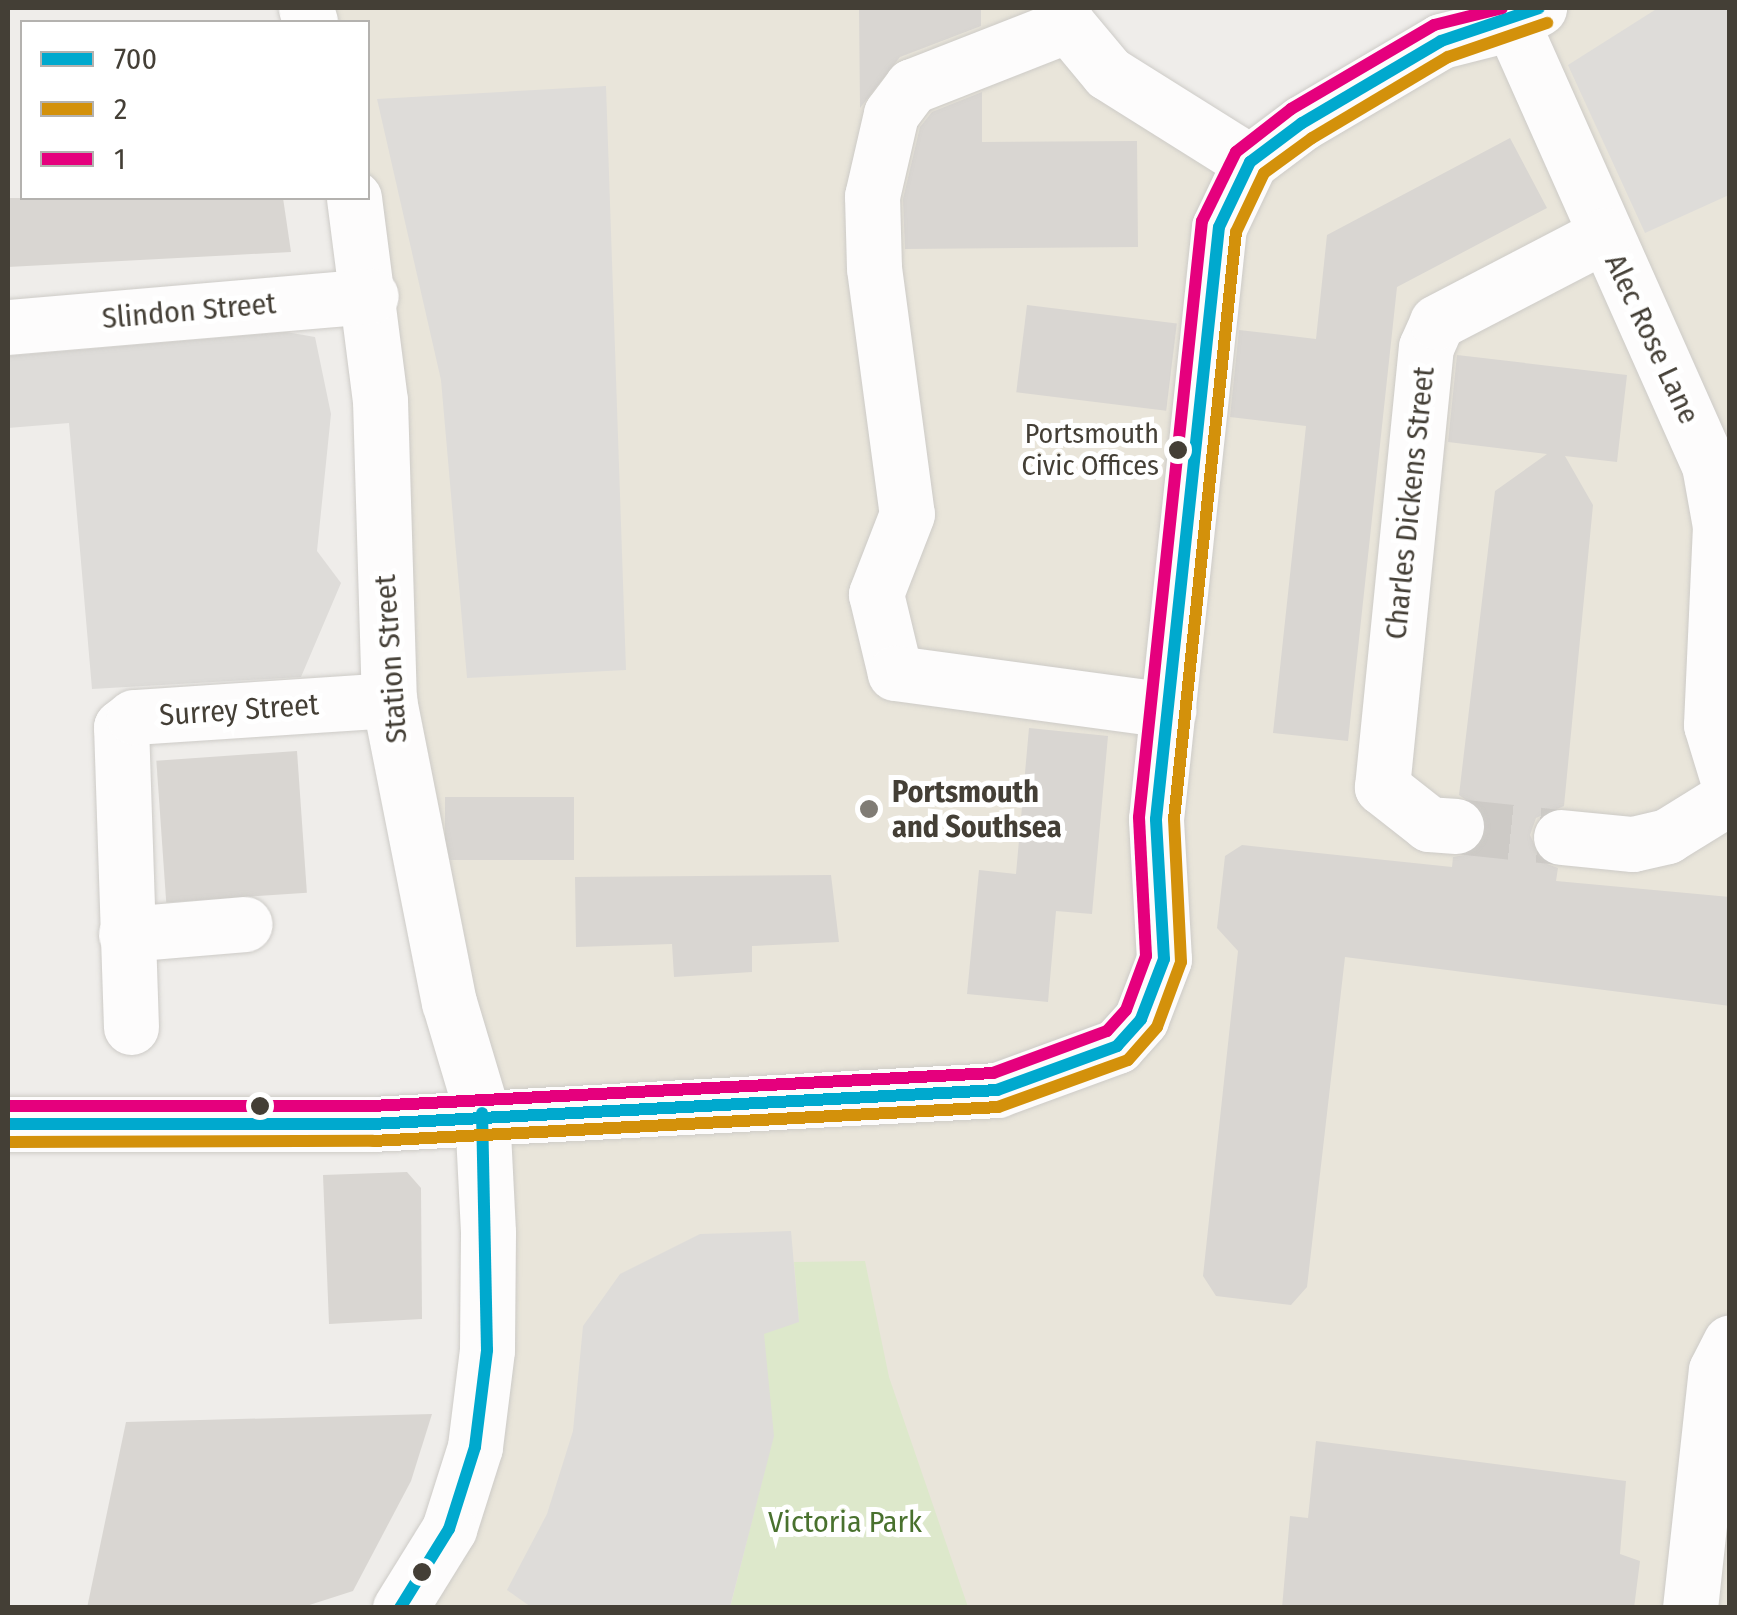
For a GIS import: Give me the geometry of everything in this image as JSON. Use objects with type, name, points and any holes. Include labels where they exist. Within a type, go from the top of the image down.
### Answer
[{"type":"street","points":[[8,1124],[372,1124],[482,1113],[854,1098],[1034,1082],[1116,1046],[1140,1018],[1164,958],[1156,819],[1219,227],[1250,162],[1441,42],[1526,15]]},
{"type":"street","name":"Alec Rose Lane","points":[[1526,15],[1604,235],[1709,465],[1725,524],[1710,725],[1730,787]]},
{"type":"street","points":[[1168,710],[895,673],[876,594],[907,514],[874,268],[872,196],[891,114],[912,86],[1067,16],[1108,73],[1250,162]]},
{"type":"street","name":"Station Street","points":[[354,200],[371,296],[389,700],[449,1002],[482,1113],[487,1350],[475,1447],[449,1529],[400,1608]]},
{"type":"street","name":"Charles Dickens Street","points":[[1456,826],[1430,824],[1382,786],[1426,347],[1437,322],[1604,235]]},
{"type":"street","name":"Slindon Street","points":[[8,327],[371,296]]},
{"type":"street","name":"Surrey Street","points":[[130,1027],[121,727],[134,717],[389,700]]},
{"type":"street","points":[[1561,838],[1634,844],[1667,836],[1730,797]]},
{"type":"street","points":[[126,934],[244,924]]},
{"type":"street","points":[[1690,1608],[1716,1370],[1730,1342]]},
{"type":"shaded area","points":[[306,8],[1065,8],[1250,162],[1539,8],[1729,8],[1729,1607],[397,1607],[487,1350],[429,914],[368,200],[370,20],[309,20]]},
{"type":"shaded area","points":[[1658,8],[1729,8],[1729,195],[1645,233],[1568,65]]},
{"type":"shaded area","points":[[606,86],[626,670],[467,678],[441,380],[377,99]]},
{"type":"shaded area","points":[[286,332],[315,337],[331,414],[317,551],[341,583],[301,677],[92,689],[69,423],[8,428],[8,356]]},
{"type":"shaded area","points":[[791,1231],[799,1322],[764,1334],[774,1436],[730,1607],[531,1607],[507,1590],[547,1514],[573,1431],[583,1326],[620,1274],[700,1234]]},
{"type":"green space","name":"Victoria Park","points":[[865,1261],[889,1377],[968,1607],[730,1608],[773,1437],[760,1435],[764,1325],[799,1322],[794,1262]]},
{"type":"building","points":[[859,8],[981,8],[981,26],[900,57],[860,108]]},
{"type":"building","points":[[982,92],[982,142],[1137,141],[1138,247],[905,249],[903,199],[920,127],[932,112]]},
{"type":"building","points":[[1510,138],[1547,208],[1397,287],[1348,741],[1273,733],[1306,426],[1230,417],[1239,330],[1316,339],[1327,235]]},
{"type":"building","points":[[8,198],[283,200],[291,252],[8,267]]},
{"type":"building","points":[[1027,305],[1177,323],[1166,411],[1016,392]]},
{"type":"building","points":[[1457,355],[1627,375],[1617,462],[1565,456],[1593,505],[1564,806],[1536,818],[1530,835],[1542,862],[1558,868],[1556,881],[1730,897],[1730,1006],[1345,957],[1307,1287],[1291,1305],[1216,1296],[1203,1276],[1238,951],[1217,928],[1225,856],[1242,845],[1452,867],[1453,857],[1470,854],[1487,829],[1484,812],[1459,795],[1495,491],[1547,454],[1448,442]]},
{"type":"building","points":[[1029,728],[1108,736],[1092,914],[1056,911],[1048,1002],[967,994],[979,870],[1016,874]]},
{"type":"building","points":[[297,751],[307,893],[166,902],[156,761]]},
{"type":"building","points":[[445,797],[574,797],[574,860],[445,860]]},
{"type":"building","points":[[831,875],[839,942],[752,946],[752,972],[674,977],[672,944],[576,947],[575,877]]},
{"type":"building","points":[[407,1172],[421,1188],[422,1319],[329,1324],[323,1175]]},
{"type":"building","points":[[432,1414],[411,1481],[353,1591],[300,1608],[87,1608],[126,1422]]},
{"type":"building","points":[[1316,1441],[1626,1481],[1620,1554],[1640,1561],[1634,1608],[1282,1608],[1290,1516],[1308,1518]]},
{"type":"tunnel","points":[[1456,826],[1561,837]]},
{"type":"transit line","name":"1","points":[[8,1106],[372,1106],[993,1073],[1107,1031],[1126,1010],[1146,956],[1139,817],[1202,221],[1236,152],[1291,109],[1434,25],[1502,8]]},
{"type":"transit line","name":"700","points":[[8,1124],[372,1124],[997,1090],[1117,1046],[1141,1019],[1164,959],[1156,819],[1219,227],[1250,162],[1302,123],[1441,41],[1539,8]]},
{"type":"transit line","name":"2","points":[[8,1142],[373,1141],[998,1107],[1128,1060],[1157,1027],[1181,962],[1174,819],[1236,232],[1264,173],[1312,138],[1448,57],[1547,23]]},
{"type":"transit line","name":"700","points":[[400,1608],[449,1529],[475,1447],[487,1350],[482,1113]]},
{"type":"place","name":"Portsmouth Civic Offices","points":[[1178,450]]},
{"type":"place","name":"Portsmouth and Southsea","points":[[869,809]]}]
